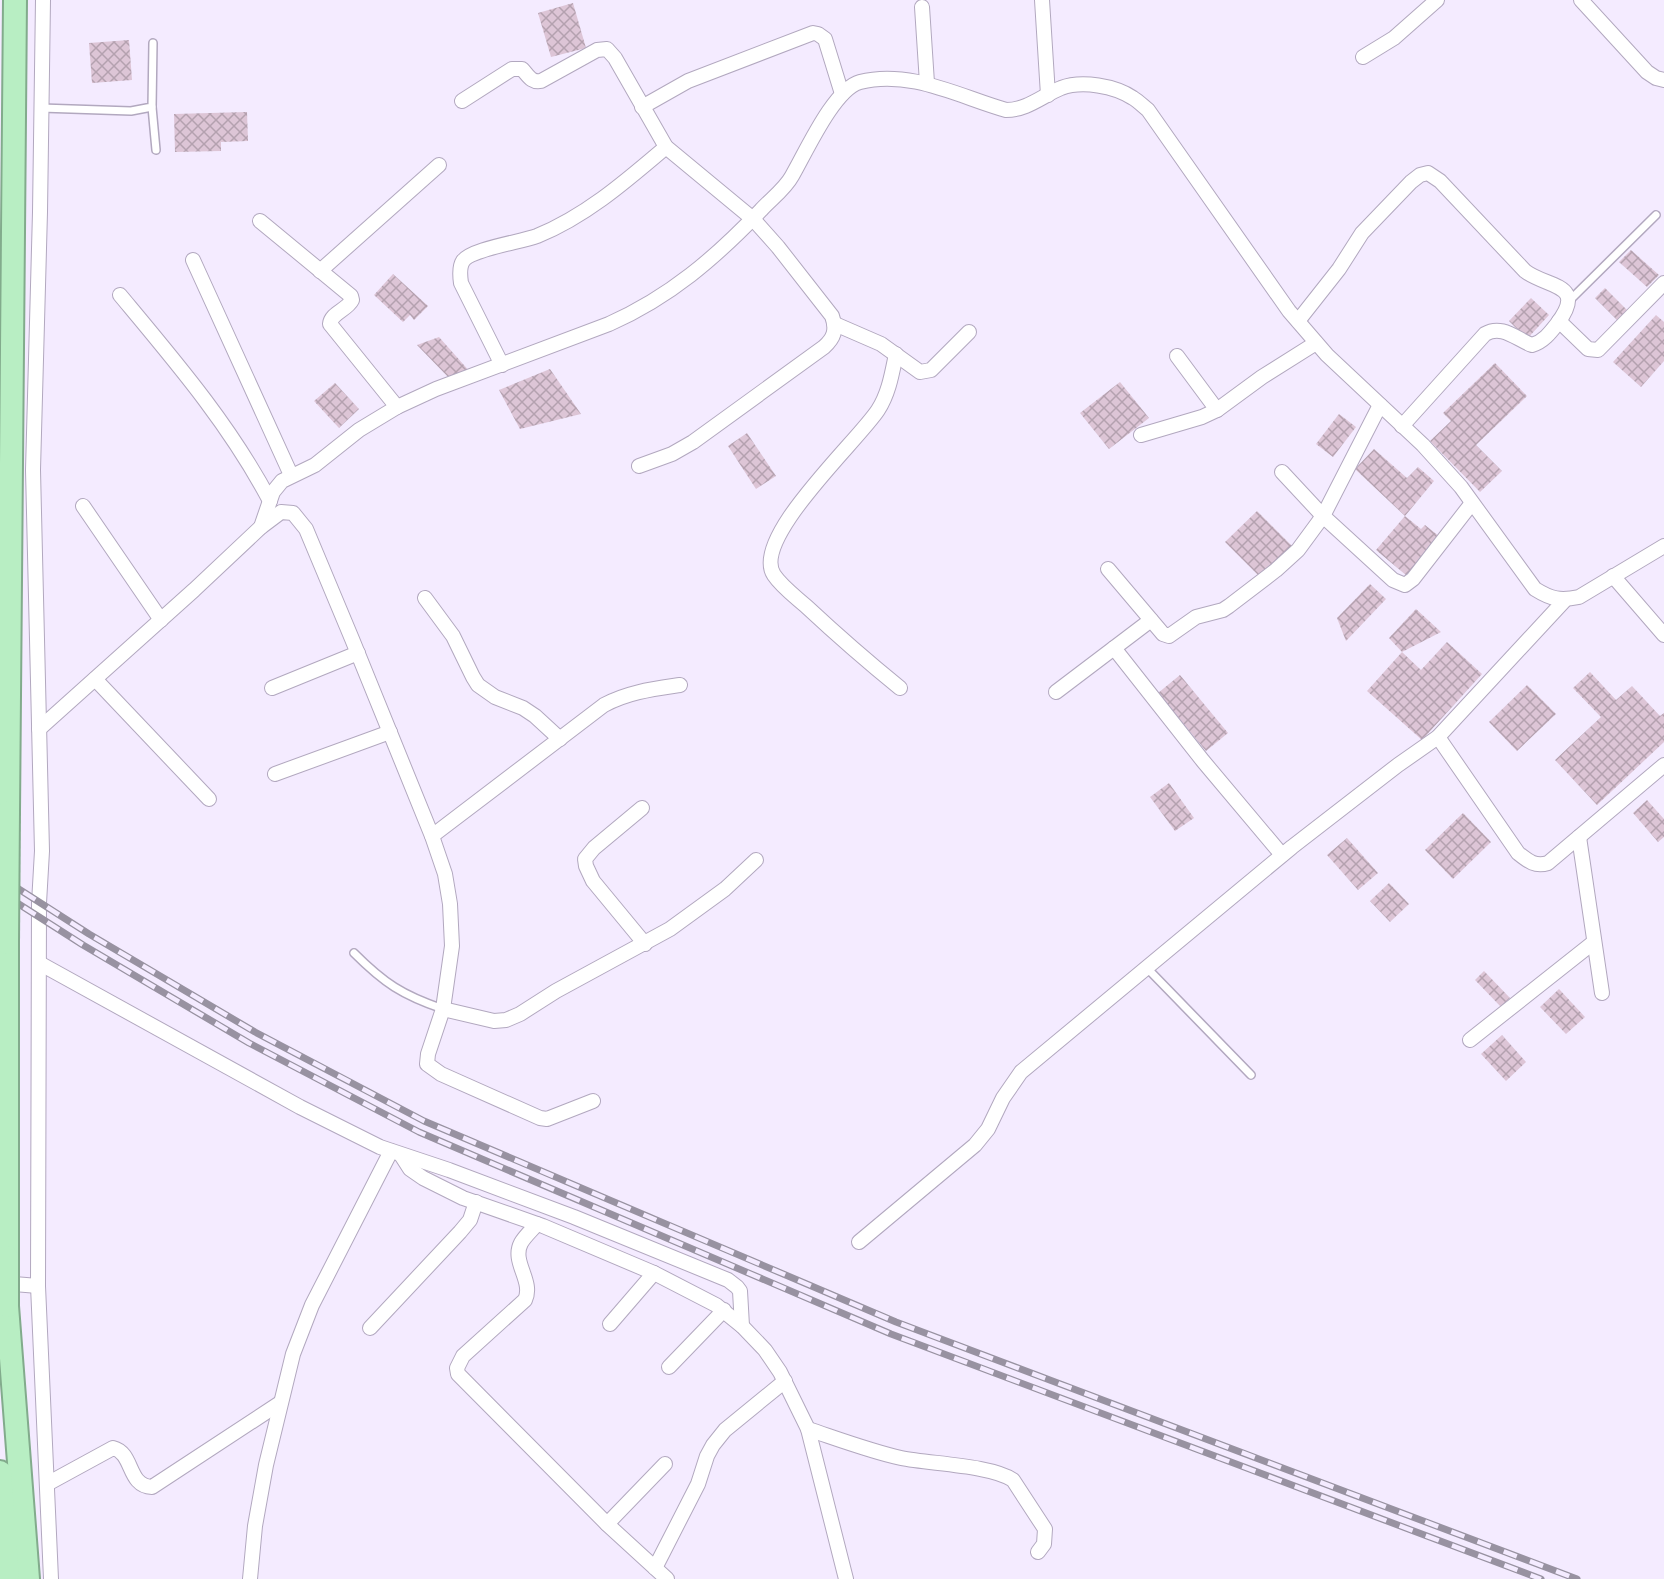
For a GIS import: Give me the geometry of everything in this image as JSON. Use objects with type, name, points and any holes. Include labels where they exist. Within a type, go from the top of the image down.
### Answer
[{"type":"highway","points":[[15,0],[7,943],[7,1257],[8,1306],[28,1579]]},
{"type":"highway","points":[[0,1472],[8,1579]]},
{"type":"street","points":[[43,0],[33,470],[39,729],[33,760],[42,851],[39,963],[38,1286],[51,1579]]},
{"type":"street","points":[[1042,0],[1048,95]]},
{"type":"street","points":[[1363,57],[1394,38],[1437,0]]},
{"type":"street","points":[[1581,0],[1647,72],[1664,80]]},
{"type":"street","points":[[922,8],[927,83]]},
{"type":"street","points":[[642,106],[688,81],[813,33],[822,35],[825,39],[842,94]]},
{"type":"street","points":[[462,101],[512,69],[522,69],[530,79],[537,82],[603,48],[611,52],[666,147],[753,219],[832,316],[835,324],[831,340],[824,347],[708,432],[672,454],[639,466]]},
{"type":"street","points":[[261,527],[278,485],[291,475],[315,465],[359,430],[397,407],[436,389],[609,324],[644,308],[709,262],[790,180],[835,102],[846,88],[859,82],[880,79],[927,83],[1006,110],[1019,110],[1063,87],[1084,85],[1106,87],[1133,97],[1148,110],[1298,321],[1327,355],[1423,445],[1472,503],[1535,589],[1550,599],[1565,600],[1579,597],[1664,546]]},
{"type":"street","points":[[502,365],[462,283],[460,272],[463,261],[473,253],[536,237],[565,223],[611,193],[666,147]]},
{"type":"street","points":[[320,271],[439,165]]},
{"type":"street","points":[[1298,321],[1344,262],[1362,233],[1411,182],[1420,175],[1428,173],[1440,181],[1525,271],[1565,291],[1568,302],[1559,321],[1547,336],[1532,345],[1499,330],[1492,330],[1485,334],[1402,426]]},
{"type":"street","points":[[260,221],[352,298],[349,306],[332,317],[330,324],[397,407]]},
{"type":"street","points":[[193,260],[291,475]]},
{"type":"street","points":[[1559,321],[1588,350],[1598,351],[1664,283]]},
{"type":"street","points":[[120,296],[205,399],[252,467],[270,501]]},
{"type":"street","points":[[835,324],[861,334],[896,354],[920,372],[931,370],[969,332]]},
{"type":"street","points":[[1141,435],[1202,417],[1217,410],[1262,377],[1316,343]]},
{"type":"street","points":[[896,354],[891,380],[879,408],[792,513],[777,538],[770,558],[771,567],[780,581],[849,646],[900,688]]},
{"type":"street","points":[[1177,356],[1217,410]]},
{"type":"street","points":[[1108,568],[1150,620],[1163,634],[1169,636],[1196,617],[1229,606],[1298,550],[1323,516],[1380,405]]},
{"type":"street","points":[[1282,472],[1323,516],[1393,580],[1406,585],[1472,503]]},
{"type":"street","points":[[83,507],[161,620]]},
{"type":"street","points":[[39,729],[261,527],[281,512],[293,513],[306,530],[358,653],[432,836],[445,874],[450,904],[452,946],[443,1009],[426,1060],[427,1064],[540,1118],[551,1118],[593,1101]]},
{"type":"street","points":[[1613,576],[1664,634]]},
{"type":"street","points":[[425,598],[453,636],[478,685],[495,697],[523,708],[560,739]]},
{"type":"street","points":[[859,1242],[975,1145],[988,1129],[1003,1098],[1021,1072],[1282,855],[1438,737],[1565,600]]},
{"type":"street","points":[[1056,692],[1150,620]]},
{"type":"street","points":[[1114,648],[1203,761],[1282,855]]},
{"type":"street","points":[[272,688],[358,653]]},
{"type":"street","points":[[94,680],[209,799]]},
{"type":"street","points":[[432,836],[604,705],[633,692],[680,685]]},
{"type":"street","points":[[275,774],[390,732]]},
{"type":"street","points":[[1438,737],[1518,853],[1539,866],[1548,863],[1664,765]]},
{"type":"street","points":[[642,808],[588,853],[585,859],[593,881],[645,944]]},
{"type":"street","points":[[1579,837],[1602,993]]},
{"type":"street","points":[[443,1009],[494,1022],[506,1020],[670,929],[725,889],[756,860]]},
{"type":"street","points":[[1470,1040],[1594,942]]},
{"type":"street","points":[[39,963],[300,1107],[396,1153],[449,1170],[563,1213],[728,1280],[740,1292],[742,1326]]},
{"type":"street","points":[[396,1153],[410,1169],[423,1178],[476,1202],[599,1248],[654,1273],[724,1310],[742,1326],[765,1350],[784,1381],[808,1430],[846,1579]]},
{"type":"street","points":[[250,1579],[255,1526],[280,1403],[293,1354],[312,1305],[396,1153]]},
{"type":"street","points":[[370,1328],[460,1232],[470,1220],[476,1202]]},
{"type":"street","points":[[537,1224],[522,1241],[519,1251],[528,1287],[525,1300],[463,1356],[457,1368],[458,1374],[606,1524],[667,1579]]},
{"type":"street","points":[[610,1324],[654,1273]]},
{"type":"street","points":[[0,1283],[38,1286]]},
{"type":"street","points":[[669,1367],[724,1310]]},
{"type":"street","points":[[655,1568],[698,1484],[713,1445],[725,1430],[784,1381]]},
{"type":"street","points":[[47,1484],[113,1448],[123,1453],[135,1479],[140,1484],[152,1487],[280,1403]]},
{"type":"street","points":[[808,1430],[897,1457],[988,1470],[1006,1476],[1013,1480],[1045,1529],[1044,1544],[1038,1552]]},
{"type":"street","points":[[606,1524],[665,1464]]},
{"type":"lane","points":[[153,43],[152,107],[156,150]]},
{"type":"lane","points":[[41,108],[131,111],[152,107]]},
{"type":"lane","points":[[1568,302],[1656,215]]},
{"type":"lane","points":[[354,953],[378,977],[396,989],[443,1009]]},
{"type":"lane","points":[[1147,968],[1251,1075]]},
{"type":"building","points":[[573,3],[586,48],[551,57],[538,13]]},
{"type":"building","points":[[129,40],[132,80],[92,83],[89,43]]},
{"type":"building","points":[[247,112],[248,141],[221,142],[221,151],[175,152],[174,114]]},
{"type":"building","points":[[1631,250],[1659,275],[1647,287],[1619,262]]},
{"type":"building","points":[[393,274],[428,306],[414,320],[410,315],[403,322],[374,295]]},
{"type":"building","points":[[1605,288],[1629,312],[1619,322],[1595,298]]},
{"type":"building","points":[[1531,298],[1549,315],[1527,339],[1509,321]]},
{"type":"building","points":[[1656,315],[1664,322],[1664,361],[1641,387],[1613,362]]},
{"type":"building","points":[[439,337],[471,373],[451,380],[417,345]]},
{"type":"building","points":[[1495,363],[1527,396],[1476,445],[1502,471],[1480,492],[1430,441],[1451,421],[1443,413]]},
{"type":"building","points":[[550,369],[581,414],[520,429],[499,390]]},
{"type":"building","points":[[1120,382],[1149,418],[1109,449],[1080,413]]},
{"type":"building","points":[[335,383],[359,409],[339,428],[314,401]]},
{"type":"building","points":[[1339,414],[1356,427],[1333,457],[1316,444]]},
{"type":"building","points":[[747,433],[776,476],[756,489],[728,446]]},
{"type":"building","points":[[1374,449],[1407,478],[1418,467],[1434,481],[1405,516],[1355,469]]},
{"type":"building","points":[[1257,511],[1293,547],[1261,578],[1225,542]]},
{"type":"building","points":[[1405,516],[1421,529],[1425,525],[1440,537],[1407,576],[1376,550]]},
{"type":"building","points":[[1370,584],[1386,599],[1346,641],[1337,618]]},
{"type":"building","points":[[1416,609],[1441,632],[1402,652],[1389,638]]},
{"type":"building","points":[[1447,642],[1482,674],[1422,740],[1367,691],[1402,652],[1421,670]]},
{"type":"building","points":[[1590,672],[1616,700],[1632,686],[1660,716],[1664,713],[1664,742],[1597,805],[1555,760],[1601,717],[1573,688]]},
{"type":"building","points":[[1180,675],[1228,733],[1206,751],[1158,693]]},
{"type":"building","points":[[1527,685],[1556,714],[1517,751],[1489,722]]},
{"type":"building","points":[[1169,783],[1194,818],[1175,831],[1150,797]]},
{"type":"building","points":[[1647,800],[1664,819],[1664,837],[1658,842],[1633,813]]},
{"type":"building","points":[[1463,813],[1491,842],[1453,879],[1425,850]]},
{"type":"building","points":[[1347,838],[1378,873],[1358,890],[1327,855]]},
{"type":"building","points":[[1389,883],[1409,904],[1390,922],[1370,901]]},
{"type":"building","points":[[1484,971],[1510,998],[1501,1007],[1475,980]]},
{"type":"building","points":[[1559,989],[1585,1017],[1566,1034],[1540,1007]]},
{"type":"building","points":[[1502,1035],[1526,1062],[1506,1081],[1481,1054]]},
{"type":"railway","points":[[0,877],[89,934],[255,1032],[424,1121],[896,1322],[1577,1579]]},
{"type":"railway","points":[[0,892],[83,945],[249,1043],[419,1132],[891,1334],[1541,1579]]}]
